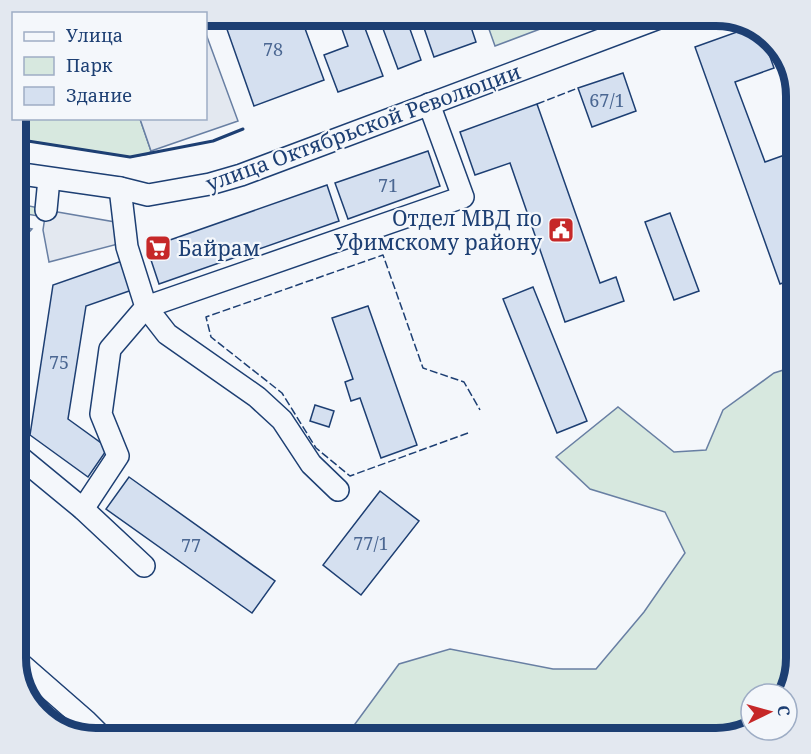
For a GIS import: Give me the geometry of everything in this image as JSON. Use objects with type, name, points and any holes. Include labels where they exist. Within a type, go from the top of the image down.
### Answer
[{"type":"street","name":"улица Октябрьской Революции","points":[[26,175],[120,188],[147,195],[210,184],[241,175],[638,26]]},
{"type":"street","points":[[83,509],[118,456],[101,414],[110,349],[146,307],[463,198],[429,105]]},
{"type":"street","points":[[46,210],[49,179]]},
{"type":"street","points":[[120,188],[127,247],[146,307],[167,334],[214,365],[282,420],[311,464],[338,490]]},
{"type":"street","points":[[26,462],[83,509],[144,566]]},
{"type":"street","points":[[27,669],[93,728]]},
{"type":"green space","points":[[488,26],[548,26],[495,46]]},
{"type":"green space","points":[[26,120],[140,120],[151,151],[149,154],[130,157],[26,141]]},
{"type":"green space","points":[[26,205],[39,208],[38,216],[26,214]]},
{"type":"green space","points":[[26,228],[32,229],[26,236]]},
{"type":"green space","points":[[785,369],[786,658],[781,682],[739,682],[739,724],[715,728],[352,728],[399,664],[450,649],[553,669],[596,669],[644,612],[685,553],[665,512],[590,489],[556,457],[618,407],[674,452],[706,450],[723,410],[774,373]]},
{"type":"shaded area","points":[[207,37],[238,121],[151,151],[140,120],[207,120]]},
{"type":"shaded area","points":[[46,210],[115,222],[118,244],[49,262],[43,230]]},
{"type":"building","points":[[226,26],[304,26],[324,80],[254,106]]},
{"type":"building","points":[[341,26],[364,26],[383,76],[338,92],[324,55],[348,46]]},
{"type":"building","points":[[382,26],[409,26],[421,60],[398,69]]},
{"type":"building","points":[[471,26],[476,42],[434,57],[424,28]]},
{"type":"building","points":[[741,31],[754,37],[767,49],[774,68],[735,82],[765,162],[785,155],[785,282],[780,284],[695,47]]},
{"type":"building","points":[[623,73],[636,111],[592,127],[578,88]]},
{"type":"building","points":[[537,104],[600,283],[616,277],[624,301],[565,322],[510,163],[475,175],[460,132]]},
{"type":"building","points":[[428,151],[440,186],[348,219],[335,183]]},
{"type":"building","points":[[327,185],[339,221],[159,284],[147,248]]},
{"type":"building","points":[[670,213],[699,291],[674,300],[645,222]]},
{"type":"building","points":[[122,261],[132,290],[86,306],[68,419],[108,448],[88,477],[30,435],[53,285]]},
{"type":"building","points":[[533,287],[587,421],[557,433],[503,299]]},
{"type":"building","points":[[368,306],[417,445],[381,458],[360,398],[351,401],[345,382],[353,379],[332,318]]},
{"type":"building","points":[[315,405],[334,411],[329,427],[310,421]]},
{"type":"building","points":[[129,477],[275,581],[252,613],[106,509]]},
{"type":"building","points":[[380,491],[419,521],[361,595],[323,565]]},
{"type":"fence","points":[[537,104],[578,88]]},
{"type":"fence","points":[[468,433],[350,476],[316,448],[282,393],[211,337],[206,317],[383,255],[423,368],[464,382],[480,410]]},
{"type":"wall","points":[[26,141],[130,157],[213,141],[243,129]]},
{"type":"place","name":"Отдел МВД по Уфимскому району","points":[[561,230]]},
{"type":"place","name":"Байрам","points":[[158,248]]}]
